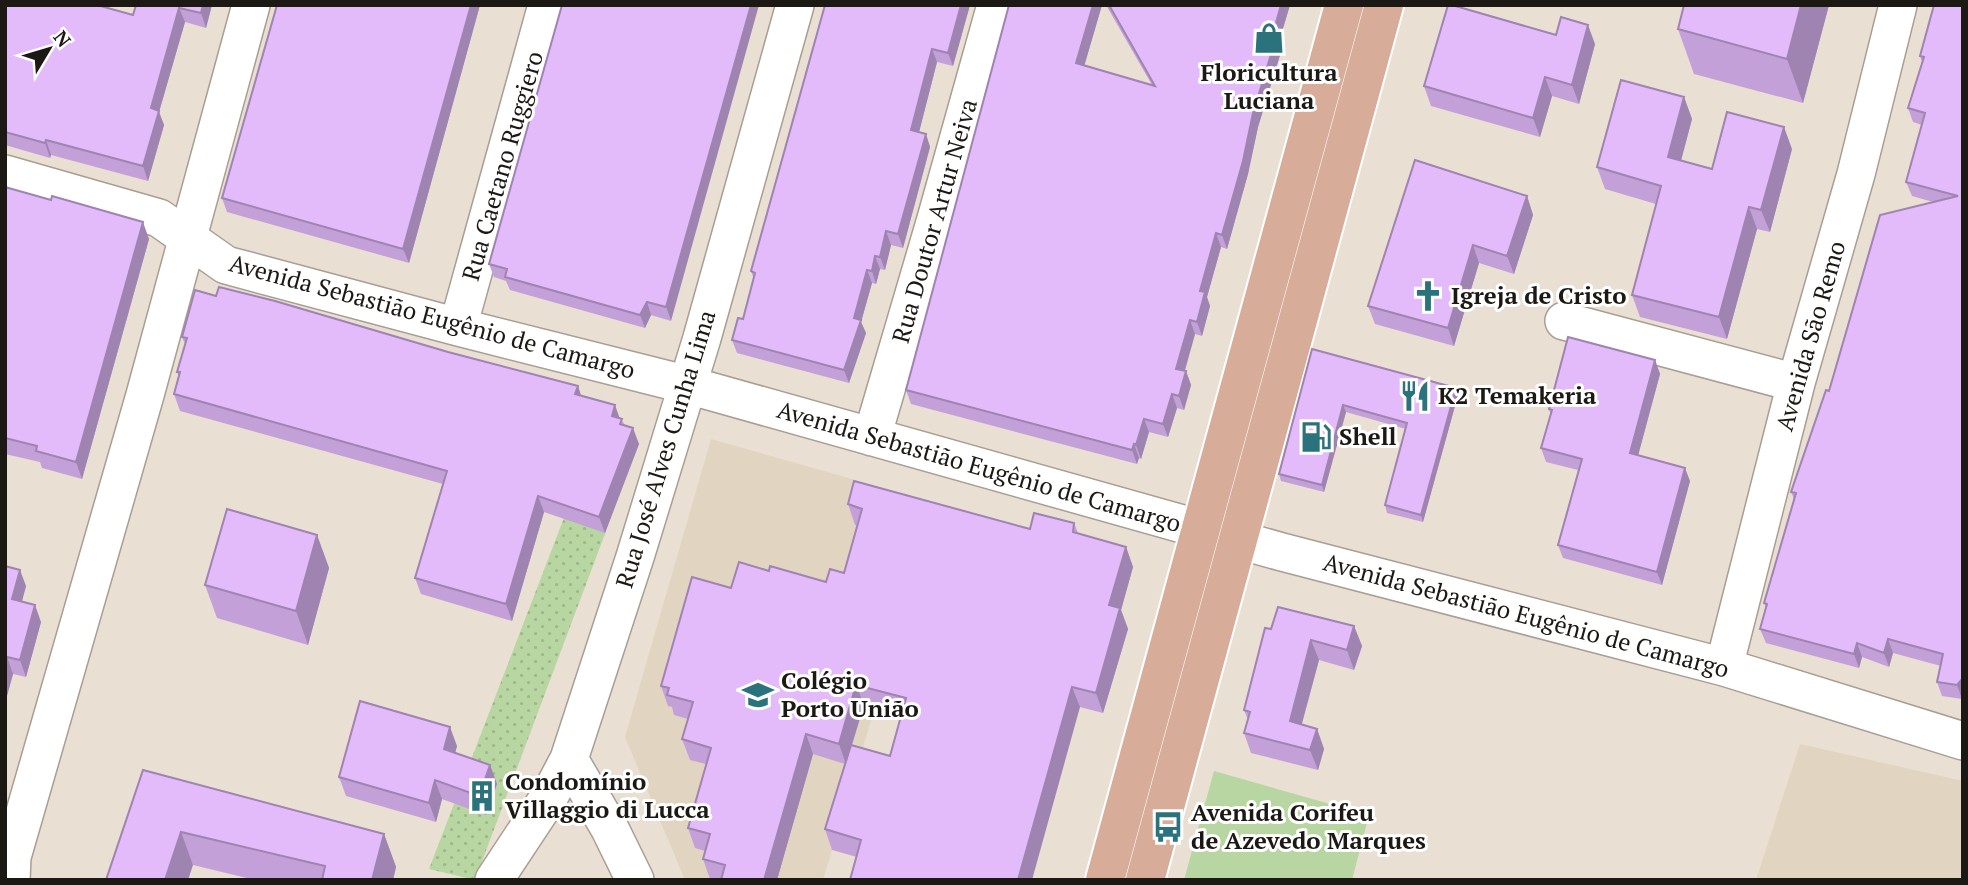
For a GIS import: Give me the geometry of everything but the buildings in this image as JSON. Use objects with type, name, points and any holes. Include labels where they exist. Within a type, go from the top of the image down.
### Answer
[{"type":"main road","points":[[1105,880],[1345,5]]},
{"type":"main road","points":[[1145,880],[1384,5]]},
{"type":"street","points":[[11,880],[12,857],[188,238],[251,5]]},
{"type":"street","name":"Rua Caetano Ruggiero","points":[[458,327],[547,5]]},
{"type":"street","name":"Rua José Alves Cunha Lima","points":[[494,880],[549,797],[569,759],[688,386],[795,5]]},
{"type":"street","name":"Rua Doutor Artur Neiva","points":[[872,437],[996,5]]},
{"type":"street","name":"Avenida São Remo","points":[[1724,667],[1796,383],[1856,174],[1898,5]]},
{"type":"street","name":"Avenida Sebastião Eugênio de Camargo","points":[[5,174],[159,218],[226,265],[688,386],[1201,529],[1724,667],[1963,741]]},
{"type":"street","points":[[1564,321],[1796,383]]},
{"type":"street","points":[[569,759],[610,829],[635,880]]},
{"type":"shaded area","name":"Colégio Porto União","points":[[711,439],[933,502],[891,654],[823,880],[685,880],[625,737]]},
{"type":"shaded area","points":[[1800,744],[1963,781],[1963,880],[1756,880]]},
{"type":"green space","points":[[564,518],[606,531],[475,880],[429,869]]},
{"type":"green space","points":[[1214,771],[1369,815],[1352,880],[1184,880]]},
{"type":"place","name":"Floricultura Luciana","points":[[1269,38]]},
{"type":"place","name":"Igreja de Cristo","points":[[1428,296]]},
{"type":"place","name":"K2 Temakeria","points":[[1415,396]]},
{"type":"place","name":"Shell","points":[[1316,437]]},
{"type":"place","name":"Colégio Porto União","points":[[758,695]]},
{"type":"place","name":"Condomínio Villaggio di Lucca","points":[[482,796]]},
{"type":"place","name":"Avenida Corifeu de Azevedo Marques","points":[[1168,827]]}]
